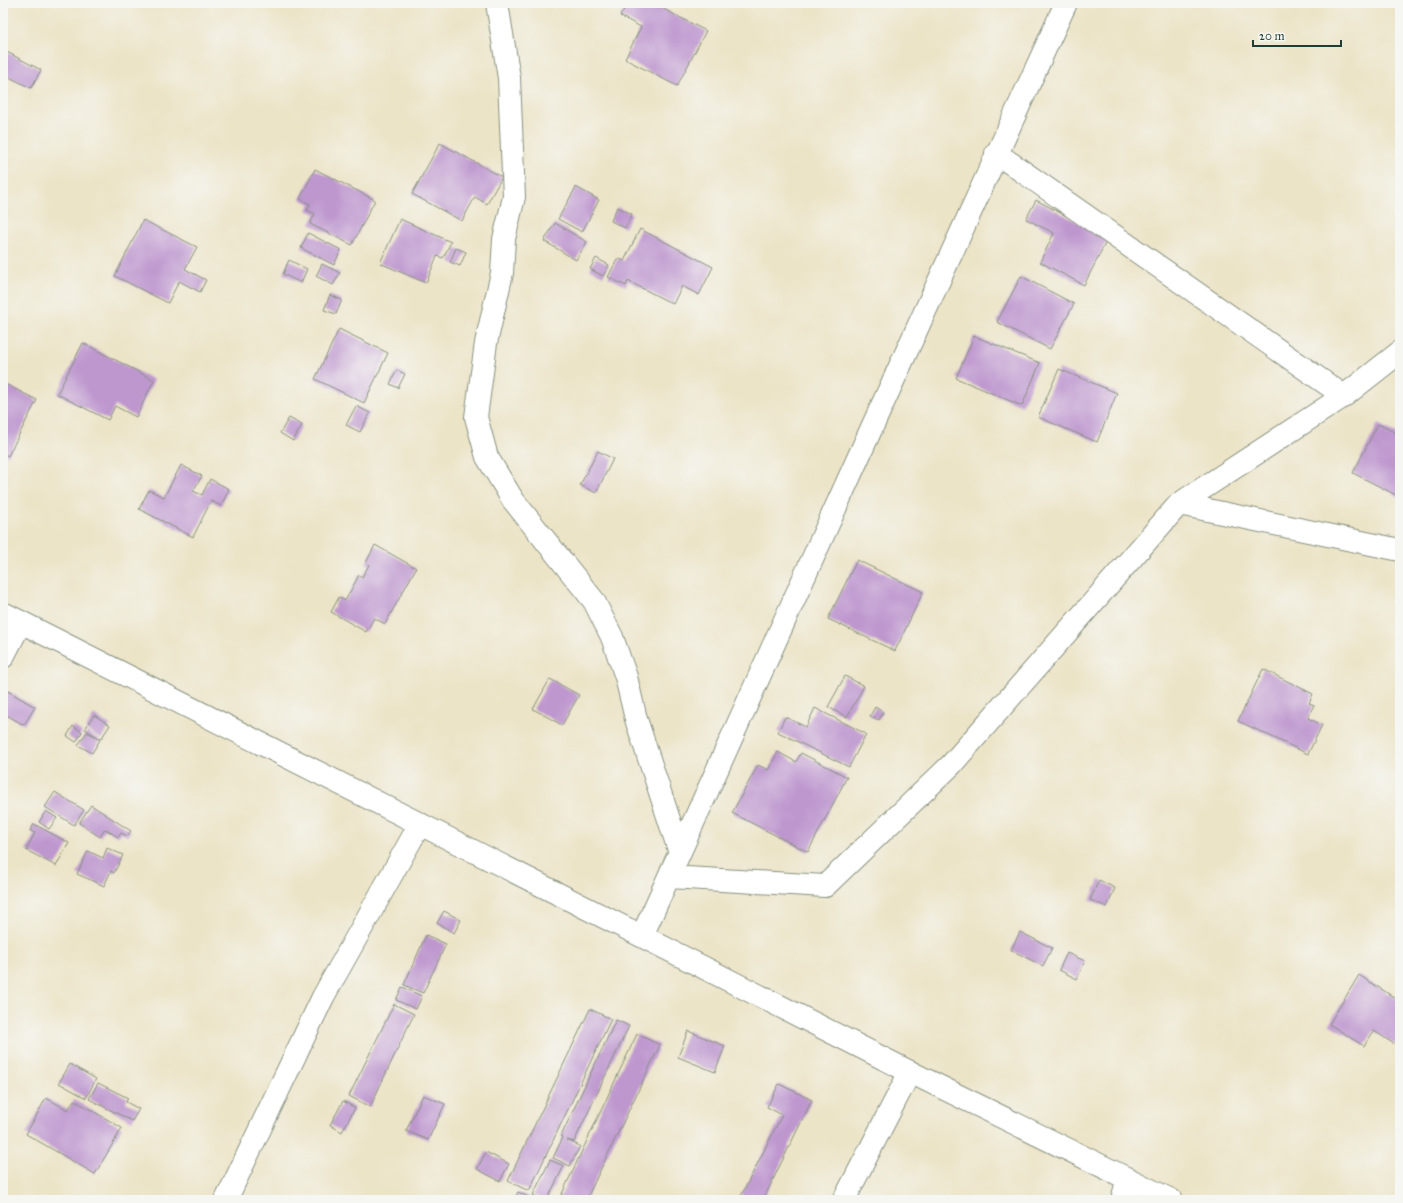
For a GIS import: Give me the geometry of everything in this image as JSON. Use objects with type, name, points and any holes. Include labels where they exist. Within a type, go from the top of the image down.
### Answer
[{"type":"street","points":[[497,3],[509,78],[514,197],[504,239],[502,273],[486,343],[476,417],[488,457],[513,500],[594,601],[612,637],[626,677],[636,719],[680,853]]},
{"type":"street","points":[[642,936],[996,153],[1066,3]]},
{"type":"street","points":[[996,153],[1344,396]]},
{"type":"street","points":[[669,877],[824,886],[951,766],[1179,504],[1344,396],[1400,352]]},
{"type":"street","points":[[1179,504],[1400,550]]},
{"type":"street","points":[[3,656],[12,618],[910,1072],[1171,1200]]},
{"type":"street","points":[[226,1200],[323,997],[420,824]]},
{"type":"street","points":[[844,1200],[910,1072]]},
{"type":"street","points":[[1122,1200],[1128,1178]]},
{"type":"building","points":[[628,3],[652,3],[706,31],[677,86],[625,59],[641,27],[620,16]]},
{"type":"building","points":[[3,50],[41,70],[31,88],[3,74]]},
{"type":"building","points":[[440,143],[502,177],[487,204],[475,197],[462,221],[412,194]]},
{"type":"building","points":[[315,169],[375,200],[352,245],[310,224],[315,214],[307,210],[310,204],[300,199]]},
{"type":"building","points":[[576,187],[599,200],[582,232],[558,219]]},
{"type":"building","points":[[1036,200],[1108,238],[1084,285],[1040,262],[1054,233],[1026,219]]},
{"type":"building","points":[[617,207],[632,214],[625,228],[611,221]]},
{"type":"building","points":[[400,219],[451,242],[443,258],[437,256],[426,283],[380,263]]},
{"type":"building","points":[[143,220],[197,247],[185,269],[206,280],[200,292],[179,281],[168,303],[115,276]]},
{"type":"building","points":[[555,223],[587,242],[576,260],[544,241]]},
{"type":"building","points":[[640,229],[713,267],[699,295],[682,286],[673,304],[628,281],[626,286],[608,277],[618,258],[624,261]]},
{"type":"building","points":[[308,233],[341,250],[334,265],[301,248]]},
{"type":"building","points":[[456,248],[466,252],[460,266],[450,262]]},
{"type":"building","points":[[596,258],[609,265],[603,276],[590,269]]},
{"type":"building","points":[[289,260],[307,269],[301,283],[283,274]]},
{"type":"building","points":[[322,264],[340,273],[333,285],[316,276]]},
{"type":"building","points":[[1021,276],[1074,304],[1050,349],[997,322]]},
{"type":"building","points":[[330,295],[342,300],[336,314],[324,310]]},
{"type":"building","points":[[339,329],[388,353],[364,403],[315,379]]},
{"type":"building","points":[[974,336],[1040,363],[1022,406],[956,378]]},
{"type":"building","points":[[83,343],[154,380],[136,417],[115,406],[108,420],[57,394]]},
{"type":"building","points":[[1059,369],[1117,393],[1097,442],[1038,417]]},
{"type":"building","points":[[397,370],[405,374],[398,388],[390,384]]},
{"type":"building","points":[[3,383],[37,400],[8,456],[3,453]]},
{"type":"building","points":[[356,406],[370,413],[360,432],[346,425]]},
{"type":"building","points":[[289,418],[302,425],[293,441],[280,433]]},
{"type":"building","points":[[1378,424],[1400,435],[1400,497],[1353,473]]},
{"type":"building","points":[[598,451],[613,459],[596,493],[580,485]]},
{"type":"building","points":[[181,465],[202,476],[193,491],[202,495],[210,479],[229,489],[221,506],[211,501],[193,537],[139,509],[149,490],[164,497]]},
{"type":"building","points":[[375,545],[416,568],[385,624],[374,618],[366,632],[331,612],[339,597],[345,601],[359,575],[362,577],[369,565],[366,563]]},
{"type":"building","points":[[857,560],[923,592],[895,651],[828,619]]},
{"type":"building","points":[[1263,669],[1313,694],[1309,703],[1314,705],[1308,718],[1322,725],[1308,754],[1238,721]]},
{"type":"building","points":[[845,676],[864,686],[847,717],[828,707]]},
{"type":"building","points":[[550,679],[579,695],[562,725],[533,709]]},
{"type":"building","points":[[8,691],[35,707],[24,725],[3,713],[3,700]]},
{"type":"building","points":[[875,707],[883,712],[879,720],[870,716]]},
{"type":"building","points":[[815,708],[866,734],[849,767],[778,732],[785,717],[806,727]]},
{"type":"building","points":[[94,715],[110,725],[101,739],[85,729]]},
{"type":"building","points":[[73,726],[82,732],[76,742],[67,736]]},
{"type":"building","points":[[87,732],[100,740],[92,753],[78,745]]},
{"type":"building","points":[[778,752],[796,762],[801,753],[847,777],[808,852],[732,813],[758,765],[768,770]]},
{"type":"building","points":[[55,792],[84,810],[74,825],[45,807]]},
{"type":"building","points":[[91,805],[131,831],[127,836],[121,833],[118,837],[105,829],[100,837],[79,823]]},
{"type":"building","points":[[46,811],[57,818],[49,829],[39,822]]},
{"type":"building","points":[[34,824],[69,843],[56,866],[26,850],[35,833],[30,831]]},
{"type":"building","points":[[107,848],[123,855],[114,873],[111,871],[104,886],[77,874],[88,851],[103,858]]},
{"type":"building","points":[[1099,880],[1115,888],[1107,907],[1090,900]]},
{"type":"building","points":[[444,911],[461,920],[454,933],[437,923]]},
{"type":"building","points":[[1020,932],[1052,948],[1043,966],[1011,950]]},
{"type":"building","points":[[426,935],[446,944],[423,993],[404,985]]},
{"type":"building","points":[[1067,953],[1085,961],[1077,979],[1059,970]]},
{"type":"building","points":[[1359,975],[1400,1001],[1399,1047],[1374,1031],[1364,1046],[1329,1024]]},
{"type":"building","points":[[402,987],[422,996],[416,1009],[396,1000]]},
{"type":"building","points":[[394,1004],[414,1014],[370,1107],[349,1096]]},
{"type":"building","points":[[590,1009],[611,1019],[529,1191],[508,1181]]},
{"type":"building","points":[[616,1020],[629,1026],[574,1142],[567,1140],[580,1146],[570,1166],[553,1158],[563,1137],[561,1136]]},
{"type":"building","points":[[688,1031],[725,1046],[715,1072],[678,1057]]},
{"type":"building","points":[[637,1034],[660,1045],[586,1200],[559,1200]]},
{"type":"building","points":[[70,1064],[96,1079],[86,1098],[59,1083]]},
{"type":"building","points":[[98,1083],[128,1098],[126,1102],[139,1109],[132,1121],[89,1099]]},
{"type":"building","points":[[779,1084],[812,1100],[763,1200],[739,1200],[782,1115],[767,1107]]},
{"type":"building","points":[[423,1095],[445,1104],[428,1140],[406,1131]]},
{"type":"building","points":[[46,1098],[68,1110],[74,1100],[122,1128],[95,1174],[26,1134]]},
{"type":"building","points":[[343,1101],[355,1108],[342,1132],[330,1125]]},
{"type":"building","points":[[486,1152],[509,1164],[500,1181],[477,1169]]},
{"type":"building","points":[[550,1160],[564,1166],[547,1200],[543,1200],[533,1195]]},
{"type":"building","points":[[518,1192],[535,1200],[514,1200]]}]
